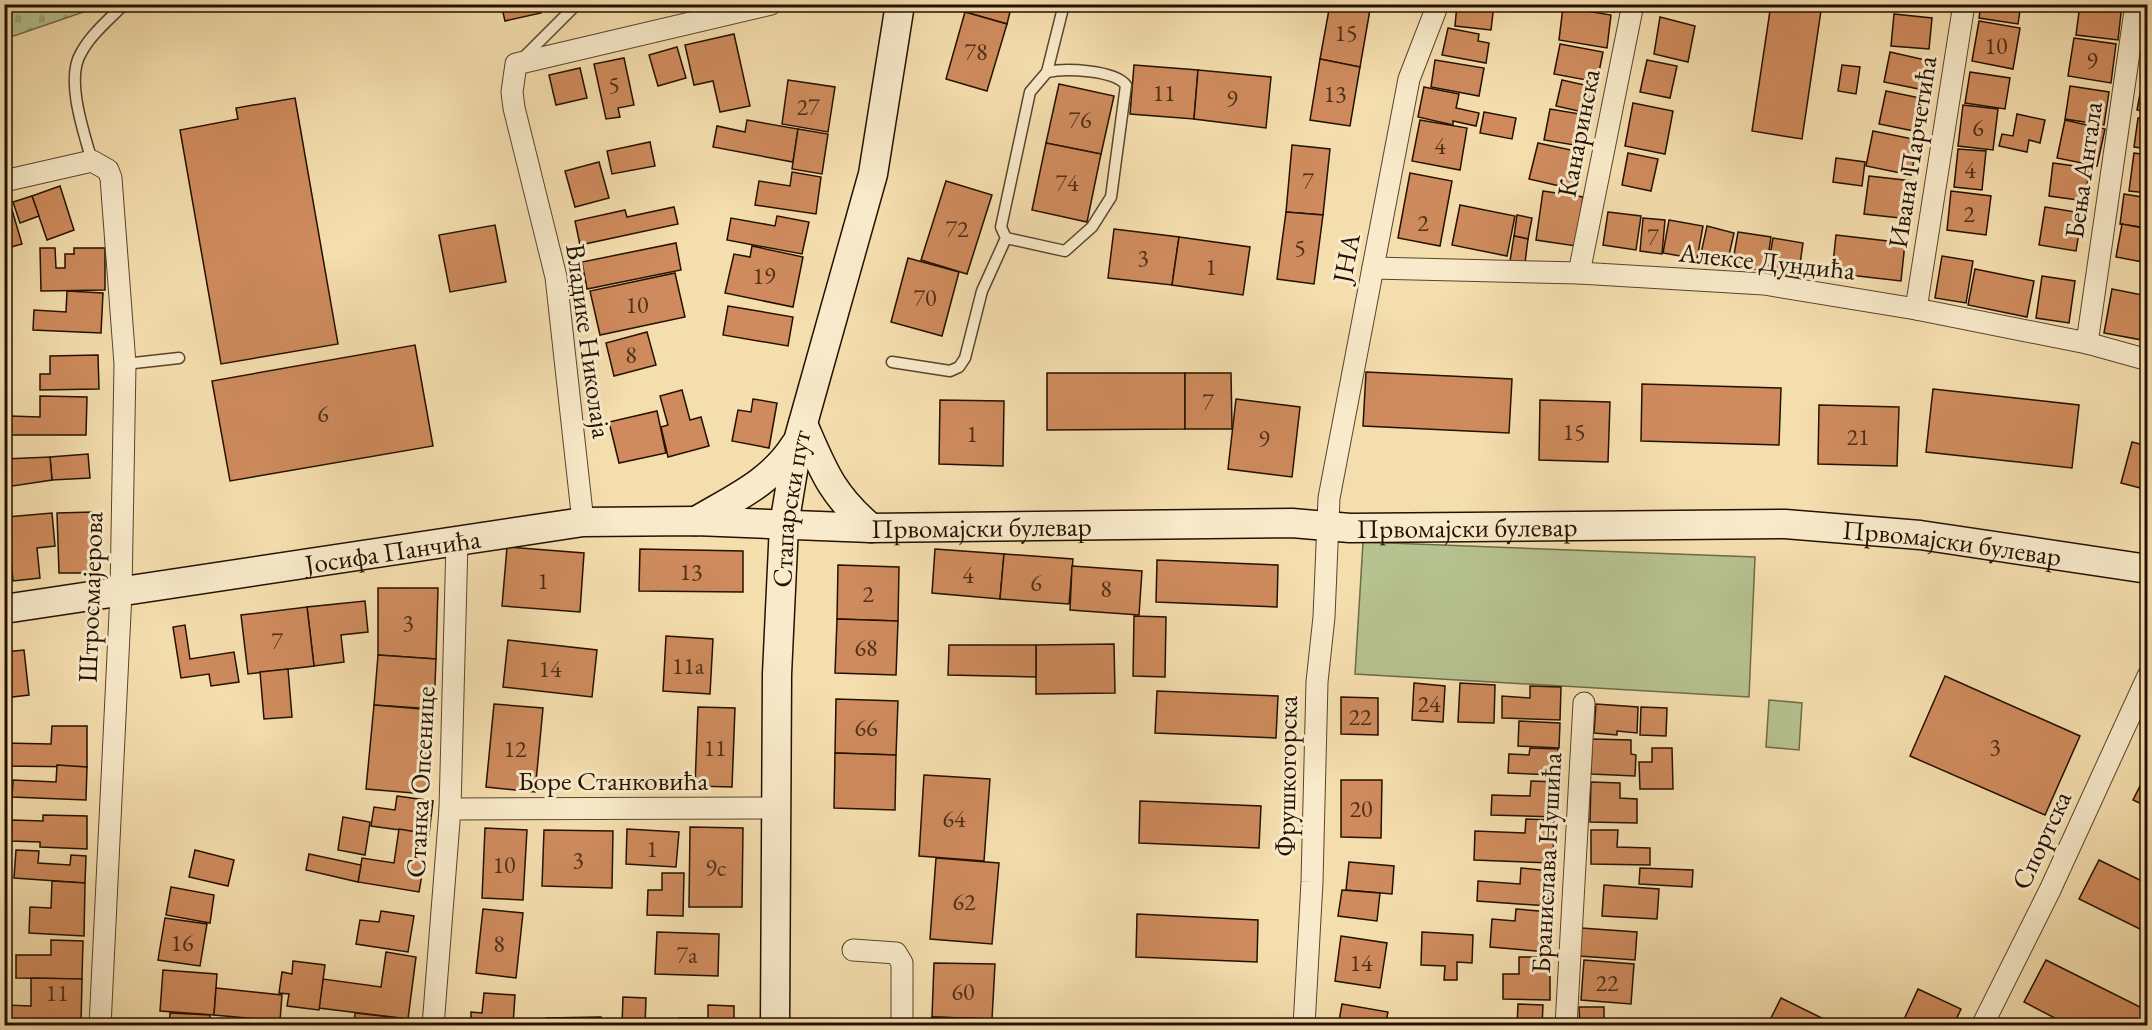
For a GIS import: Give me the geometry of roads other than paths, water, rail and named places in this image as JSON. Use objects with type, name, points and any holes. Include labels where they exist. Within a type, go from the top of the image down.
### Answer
[{"type":"street","points":[[516,64],[771,4]]},
{"type":"street","name":"Стапарски пут","points":[[775,1026],[777,674],[784,525],[800,432],[873,174],[900,4]]},
{"type":"street","name":"ЈНА","points":[[1327,527],[1329,498],[1408,79],[1438,4]]},
{"type":"street","name":"Канаринска","points":[[1579,273],[1633,4]]},
{"type":"street","name":"Ивана Парчетића","points":[[1916,309],[1964,4]]},
{"type":"street","name":"Бења Антала","points":[[2087,343],[2136,4]]},
{"type":"street","name":"Владике Николаја","points":[[516,64],[512,92],[514,108],[556,277],[583,522]]},
{"type":"street","points":[[4,181],[100,166]]},
{"type":"street","name":"Штросмајерова","points":[[100,166],[125,364],[121,593],[100,1026]]},
{"type":"street","name":"Алексе Дундића","points":[[1373,268],[1579,273],[1764,284],[1916,309],[2087,343],[2148,360]]},
{"type":"street","points":[[696,521],[769,477],[783,465],[800,432]]},
{"type":"street","points":[[800,432],[828,483],[848,509],[871,528]]},
{"type":"street","name":"Јосифа Панчића","points":[[4,609],[583,522],[696,521],[784,525]]},
{"type":"street","name":"Првомајски булевар","points":[[784,525],[871,528],[1292,523],[1327,527],[1785,524],[1920,535],[2148,569]]},
{"type":"street","name":"Фрушкогорска","points":[[1304,1026],[1316,779],[1317,682],[1324,617],[1327,527]]},
{"type":"street","name":"Станка Опсенице","points":[[433,1026],[450,809],[457,542]]},
{"type":"street","name":"Спортска","points":[[1982,1026],[2050,890],[2148,676]]},
{"type":"street","name":"Бранислава Нушића","points":[[1566,1026],[1584,703]]},
{"type":"street","name":"Боре Станковића","points":[[450,809],[776,808]]},
{"type":"street","points":[[854,950],[896,953],[902,963],[902,1026]]},
{"type":"lane","points":[[100,166],[82,123],[74,77],[80,54],[124,4]]},
{"type":"lane","points":[[516,64],[577,4]]},
{"type":"lane","points":[[892,362],[950,371],[959,367],[965,358],[982,291],[1006,238],[1001,227],[1030,92],[1047,72],[1064,4]]},
{"type":"lane","points":[[1006,238],[1065,251],[1092,227],[1111,197],[1126,85],[1121,79],[1111,75],[1058,70],[1047,72]]},
{"type":"lane","points":[[125,364],[179,358]]}]
